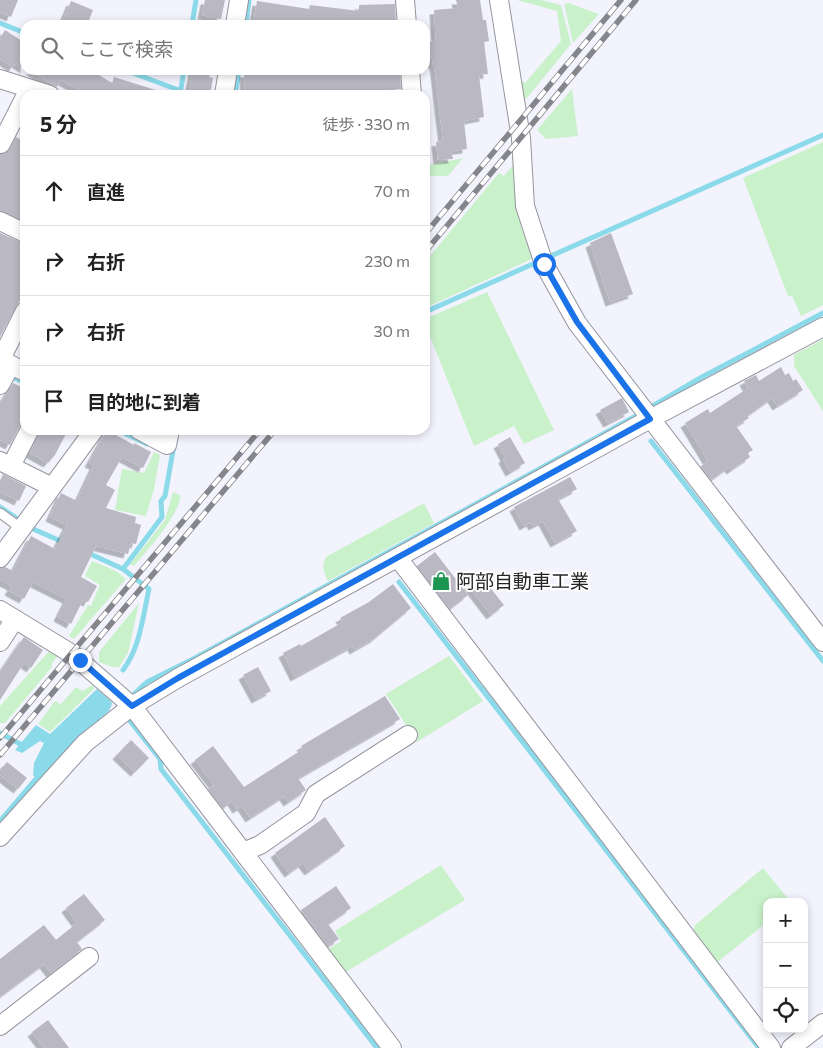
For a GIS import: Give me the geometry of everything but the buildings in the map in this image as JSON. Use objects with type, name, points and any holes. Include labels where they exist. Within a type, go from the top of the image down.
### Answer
[{"type":"street","points":[[236,20],[239,0]]},
{"type":"street","points":[[405,0],[407,20]]},
{"type":"street","points":[[499,0],[521,138],[525,206],[542,259],[577,322],[823,642]]},
{"type":"street","points":[[225,90],[227,75]]},
{"type":"street","points":[[410,75],[412,90]]},
{"type":"street","points":[[0,79],[20,90]]},
{"type":"street","points":[[1,144],[20,107]]},
{"type":"street","points":[[0,221],[20,231]]},
{"type":"street","points":[[7,370],[20,327]]},
{"type":"street","points":[[0,837],[85,743],[132,706],[178,678],[398,558],[646,414],[823,327]]},
{"type":"street","points":[[26,435],[5,464],[52,487]]},
{"type":"street","points":[[0,558],[90,435]]},
{"type":"street","points":[[149,435],[168,445],[169,435]]},
{"type":"street","points":[[398,558],[771,1048]]},
{"type":"street","points":[[0,610],[72,654],[132,706],[392,1048]]},
{"type":"street","points":[[0,642],[15,619]]},
{"type":"street","points":[[242,852],[260,845],[306,813],[316,794],[408,735]]},
{"type":"street","points":[[0,1026],[88,958]]},
{"type":"street","points":[[791,1048],[823,1023]]},
{"type":"lane","points":[[0,513],[24,526]]},
{"type":"green space","points":[[517,0],[541,0],[561,5],[571,44],[526,99],[522,97],[520,79],[525,83],[561,41],[557,11]]},
{"type":"green space","points":[[568,3],[599,14],[573,43],[564,4]]},
{"type":"green space","points":[[572,89],[578,136],[546,139],[537,130]]},
{"type":"green space","points":[[823,142],[823,305],[801,316],[792,296],[788,296],[743,178]]},
{"type":"green space","points":[[463,158],[448,176],[430,176],[430,165]]},
{"type":"green space","points":[[513,165],[514,190],[518,213],[524,235],[534,258],[430,306],[430,256],[499,173],[504,176]]},
{"type":"green space","points":[[487,292],[554,430],[524,444],[514,426],[474,446],[430,336],[430,317]]},
{"type":"green space","points":[[823,339],[823,411],[794,366],[794,355]]},
{"type":"green space","points":[[154,452],[160,455],[154,489],[146,516],[115,510],[122,469],[144,473]]},
{"type":"green space","points":[[173,492],[180,495],[179,502],[169,522],[134,566],[130,564],[165,520]]},
{"type":"green space","points":[[424,503],[434,523],[328,581],[323,566],[326,557]]},
{"type":"green space","points":[[92,561],[116,571],[126,579],[74,639],[69,636],[88,605],[91,606],[100,585],[85,576]]},
{"type":"green space","points":[[139,603],[128,653],[119,667],[112,667],[99,662],[99,652]]},
{"type":"green space","points":[[51,649],[59,655],[52,663],[52,667],[5,723],[0,723],[0,706]]},
{"type":"green space","points":[[449,656],[483,701],[417,742],[386,694]]},
{"type":"green space","points":[[92,685],[95,688],[50,732],[38,724],[55,701],[61,704],[76,687],[83,691]]},
{"type":"green space","points":[[441,865],[465,900],[344,973],[327,950],[341,941],[335,931]]},
{"type":"green space","points":[[763,868],[788,898],[763,898],[763,925],[714,965],[697,941],[694,930],[695,925]]},
{"type":"water","points":[[97,689],[111,701],[112,704],[109,711],[80,736],[39,781],[33,775],[34,763],[44,743],[40,741],[22,753],[15,750],[36,725],[50,734]]},
{"type":"waterway","points":[[193,20],[196,0]]},
{"type":"waterway","points":[[247,20],[249,0]]},
{"type":"waterway","points":[[0,23],[20,31]]},
{"type":"waterway","points":[[138,75],[178,90]]},
{"type":"waterway","points":[[181,90],[183,75]]},
{"type":"waterway","points":[[236,90],[238,75]]},
{"type":"waterway","points":[[430,310],[823,135]]},
{"type":"waterway","points":[[134,694],[147,682],[195,658],[634,417],[702,377],[823,313]]},
{"type":"waterway","points":[[9,375],[20,380]]},
{"type":"waterway","points":[[128,435],[147,444]]},
{"type":"waterway","points":[[651,441],[823,661]]},
{"type":"waterway","points":[[123,670],[137,642],[149,589],[123,569],[162,517],[161,501],[165,496],[174,445]]},
{"type":"waterway","points":[[0,507],[31,528],[65,543]]},
{"type":"waterway","points":[[86,552],[123,569]]},
{"type":"waterway","points":[[399,582],[759,1048]]},
{"type":"waterway","points":[[130,721],[160,759],[161,769],[377,1048]]},
{"type":"waterway","points":[[0,733],[23,744]]},
{"type":"waterway","points":[[0,821],[40,774]]},
{"type":"railway","points":[[430,228],[621,0]]},
{"type":"railway","points":[[430,246],[636,0]]},
{"type":"railway","points":[[0,738],[256,435]]},
{"type":"railway","points":[[0,755],[271,435]]},
{"type":"place","name":"阿部自動車工業","points":[[441,581]]},
{"type":"route","points":[[80,660],[132,706],[178,678],[650,419],[577,322],[544,264]]}]
